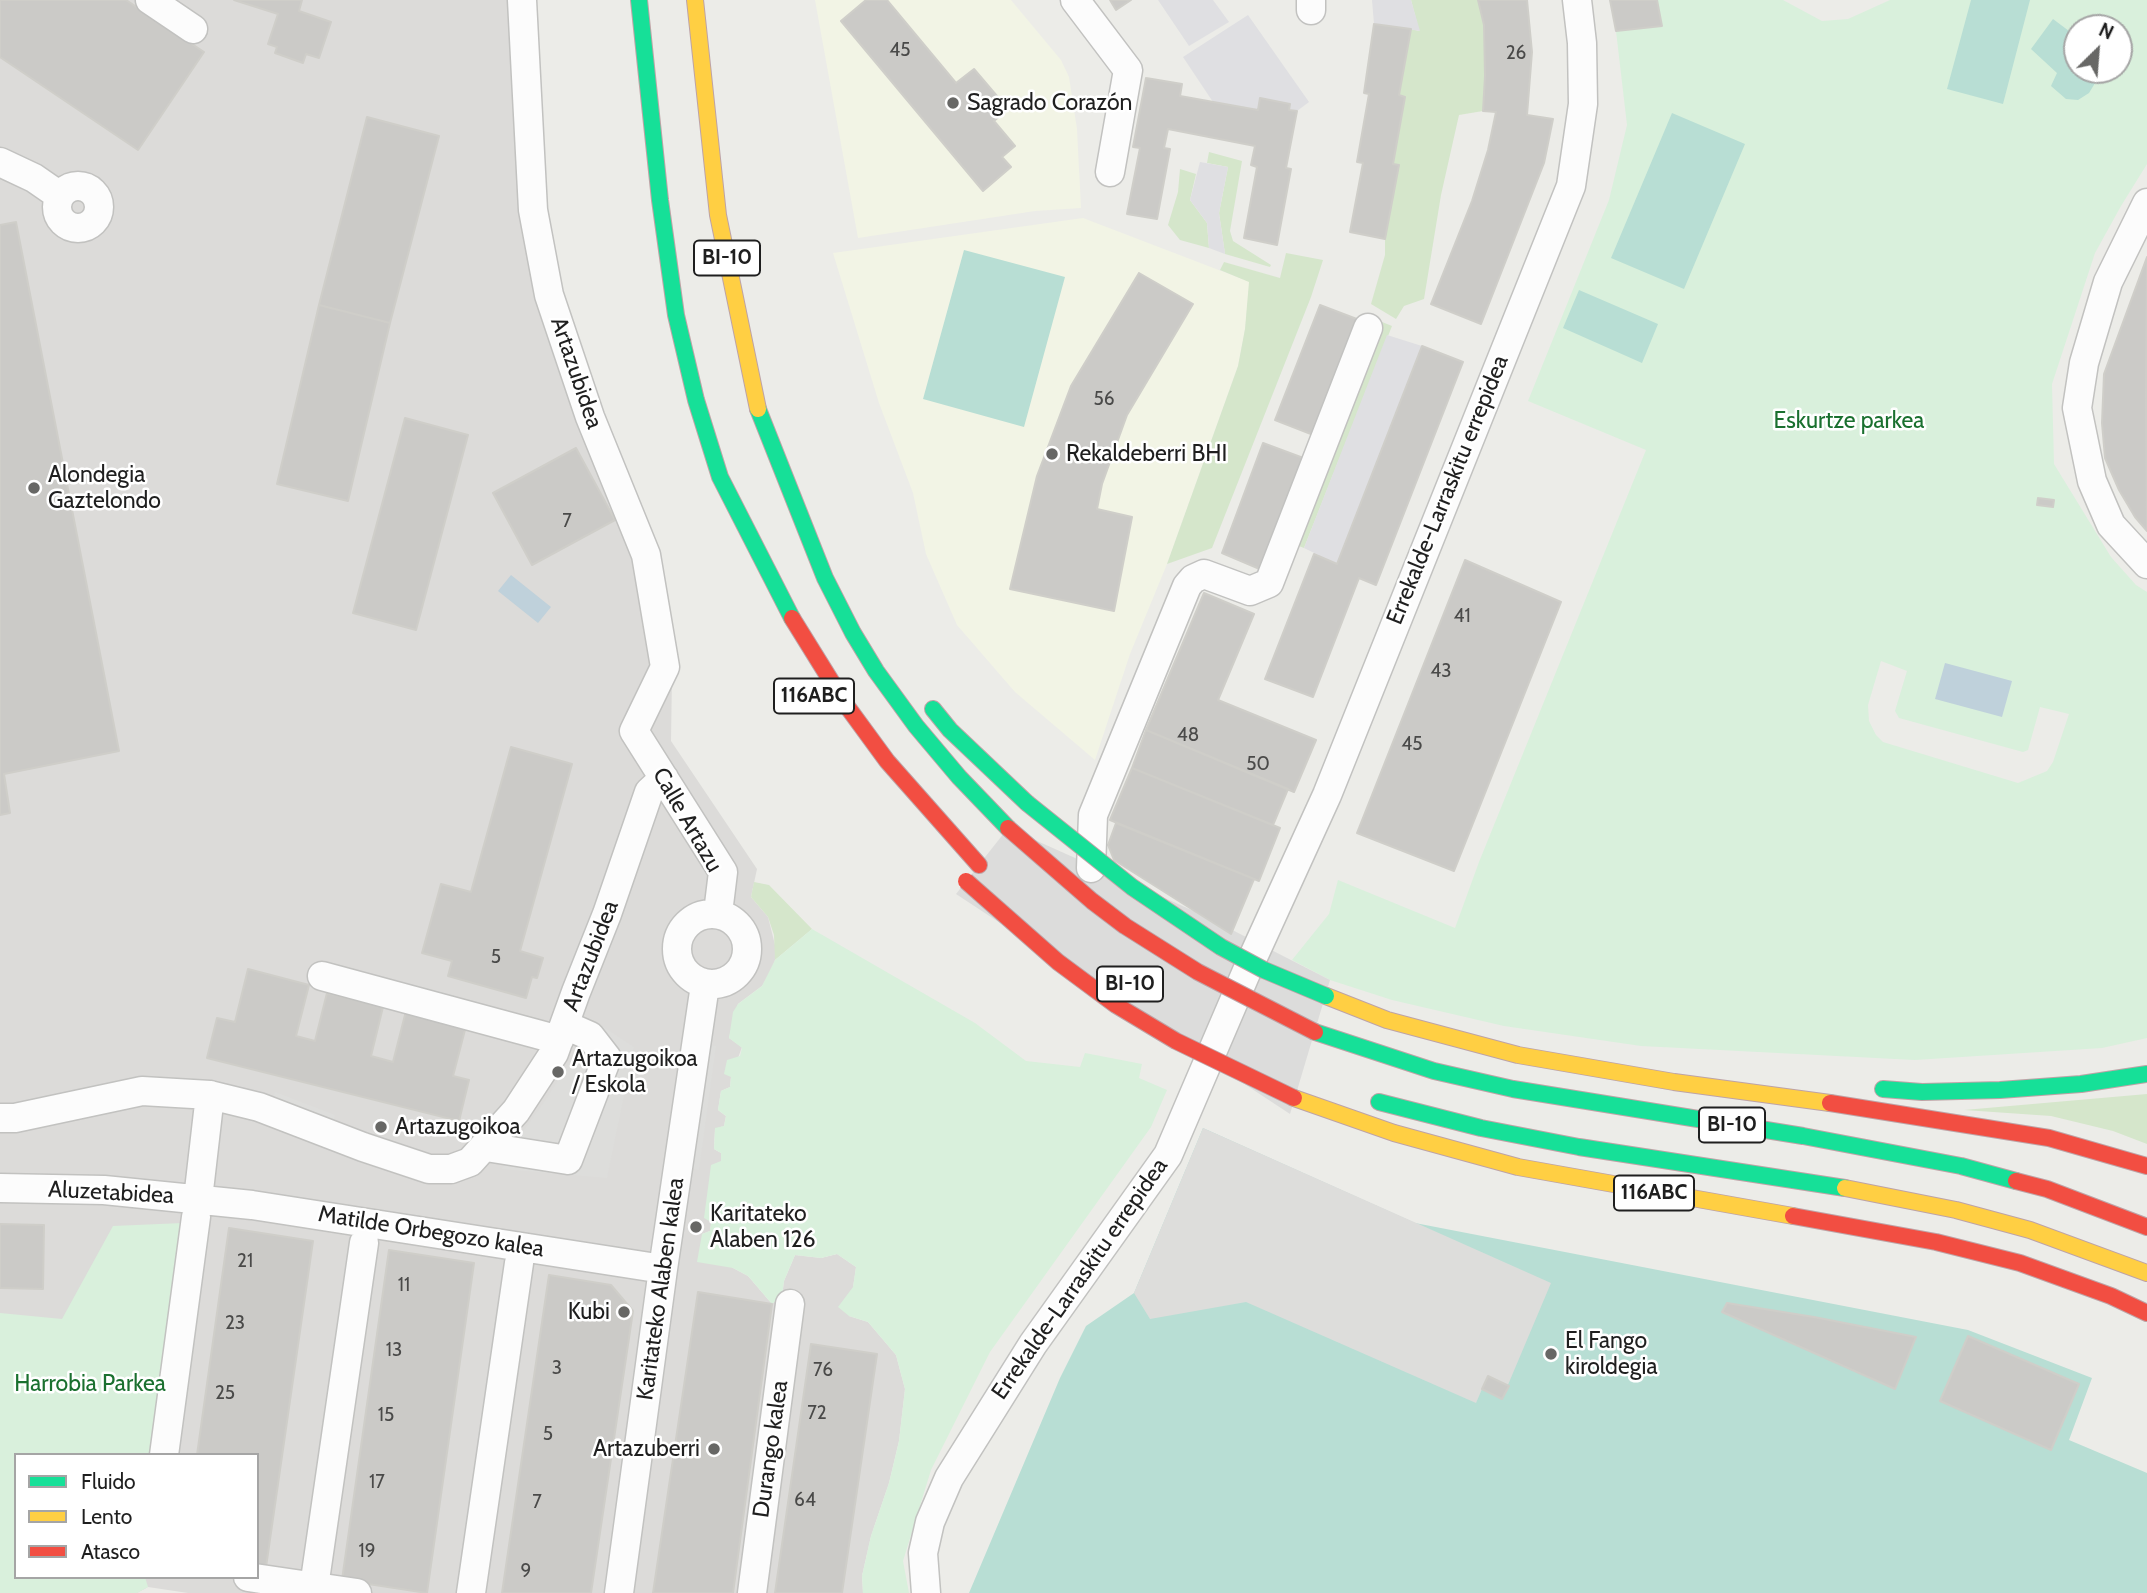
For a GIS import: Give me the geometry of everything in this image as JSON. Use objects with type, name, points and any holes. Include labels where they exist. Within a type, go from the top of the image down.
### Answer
[{"type":"highway","name":"BI-10","points":[[639,0],[660,201],[677,316],[696,400],[720,477],[796,625],[846,705],[887,761],[983,870]]},
{"type":"highway","name":"BI-10","points":[[695,0],[718,215],[751,387],[825,578],[876,671],[916,726],[959,777],[1008,828],[1092,901],[1125,926],[1198,972],[1315,1032],[1434,1071],[1513,1089],[1803,1136],[1961,1166],[2047,1189],[2147,1227]]},
{"type":"highway","points":[[720,477],[749,571]]},
{"type":"highway","points":[[796,508],[852,595]]},
{"type":"highway","points":[[924,698],[950,730],[1027,803],[1132,887],[1221,947],[1264,971],[1387,1020],[1518,1055],[1674,1082],[1891,1111],[2049,1138],[2147,1166]]},
{"type":"highway","name":"116ABC","points":[[961,876],[1058,962],[1116,1005],[1177,1041],[1294,1098],[1394,1133],[1518,1167],[1661,1195],[1856,1226],[2020,1263],[2111,1296],[2147,1313]]},
{"type":"highway","points":[[1201,1024],[1238,1042]]},
{"type":"highway","points":[[1870,1088],[1922,1092],[2000,1090],[2081,1084],[2147,1074]]},
{"type":"highway","points":[[1674,1082],[1805,1083]]},
{"type":"highway","name":"BI-10","points":[[1359,1096],[1493,1131],[1868,1192],[1956,1210],[2031,1230],[2147,1273]]},
{"type":"street","points":[[150,0],[193,29]]},
{"type":"street","name":"Artazubidea","points":[[522,0],[533,210],[550,295],[590,417],[646,555],[665,667],[634,731]]},
{"type":"street","points":[[1075,0],[1128,70],[1110,172]]},
{"type":"street","name":"Errekalde-Larraskitu errepidea","points":[[926,1593],[923,1553],[930,1522],[948,1478],[1033,1344],[1168,1155],[1249,966],[1327,795],[1571,186],[1583,104],[1582,43],[1577,0]]},
{"type":"street","points":[[0,162],[34,178],[60,196]]},
{"type":"street","points":[[2147,203],[2108,282],[2084,363],[2077,408],[2092,481],[2111,525],[2147,564]]},
{"type":"street","points":[[1249,966],[1217,951],[1120,895],[1090,867],[1093,815],[1187,586],[1193,579],[1204,574],[1250,591],[1269,583],[1368,328]]},
{"type":"street","name":"Calle Artazu","points":[[634,731],[723,872],[718,913]]},
{"type":"street","name":"Artazubidea","points":[[209,1095],[259,1107],[429,1169],[451,1169],[470,1162],[516,1111],[554,1053],[607,914],[649,792],[664,778]]},
{"type":"street","points":[[718,913],[733,920],[743,932],[747,948],[744,964],[733,976],[723,982],[705,985],[685,972],[678,959],[676,945],[680,931],[690,920],[703,914],[718,913]]},
{"type":"street","name":"Artazubidea","points":[[322,976],[562,1032],[590,1036],[607,1058],[568,1160],[486,1147]]},
{"type":"street","name":"Karitateko Alaben kalea","points":[[619,1593],[705,985]]},
{"type":"street","points":[[0,1118],[15,1118],[142,1091],[209,1095]]},
{"type":"street","name":"Aluzetabidea","points":[[0,1188],[104,1190],[197,1208],[209,1095]]},
{"type":"street","points":[[164,1453],[197,1208]]},
{"type":"street","name":"Matilde Orbegozo kalea","points":[[197,1208],[508,1243],[663,1269]]},
{"type":"street","name":"Matilde Orbegozo kalea","points":[[314,1587],[364,1243]]},
{"type":"street","name":"Matilde Orbegozo kalea","points":[[471,1593],[519,1263]]},
{"type":"street","name":"Durango kalea","points":[[752,1593],[790,1304]]},
{"type":"street","points":[[259,1579],[357,1593]]},
{"type":"shaded area","points":[[0,0],[531,0],[545,206],[558,292],[672,675],[671,741],[757,869],[751,897],[768,917],[775,945],[772,969],[762,986],[738,1004],[729,1038],[742,1047],[730,1087],[721,1091],[718,1110],[726,1116],[724,1126],[715,1129],[714,1149],[721,1153],[721,1162],[710,1231],[702,1234],[733,1268],[748,1276],[772,1304],[782,1296],[784,1281],[795,1255],[821,1258],[837,1254],[856,1267],[849,1316],[868,1322],[896,1355],[905,1389],[899,1441],[889,1483],[871,1536],[862,1576],[863,1593],[188,1593],[148,1587],[137,1593],[0,1593]]},
{"type":"shaded area","name":"Sagrado Corazón","points":[[815,0],[1011,0],[1061,60],[1069,77],[1077,129],[1081,208],[1035,211],[858,238]]},
{"type":"shaded area","points":[[1158,0],[1213,0],[1229,22],[1189,46]]},
{"type":"shaded area","points":[[1372,0],[1411,0],[1420,31],[1374,24]]},
{"type":"shaded area","points":[[1248,15],[1309,102],[1297,111],[1289,110],[1289,104],[1261,98],[1258,110],[1213,102],[1183,57]]},
{"type":"shaded area","points":[[1200,162],[1228,167],[1219,213],[1225,254],[1209,248],[1207,223],[1190,200]]},
{"type":"shaded area","name":"Rekaldeberri BHI","points":[[1083,218],[1250,282],[1238,366],[1167,564],[1130,654],[1095,760],[1015,692],[957,625],[926,554],[913,493],[879,403],[833,253]]},
{"type":"shaded area","points":[[1387,335],[1422,346],[1337,564],[1304,548]]},
{"type":"shaded area","points":[[590,1018],[634,1047],[607,1178],[502,1169],[514,1144],[579,1047]]},
{"type":"shaded area","points":[[709,1045],[716,1046],[699,1170],[692,1169]]},
{"type":"shaded area","points":[[275,1092],[335,1115],[332,1124],[272,1101]]},
{"type":"shaded area","points":[[1203,1128],[1551,1283],[1502,1399],[1482,1389],[1476,1403],[1246,1302],[1150,1319],[1134,1293]]},
{"type":"green space","points":[[1411,0],[1478,0],[1484,25],[1485,76],[1483,111],[1459,115],[1441,195],[1424,299],[1404,306],[1396,319],[1371,304],[1385,255],[1385,239],[1399,165],[1393,164],[1405,97],[1399,95],[1411,29],[1419,31]]},
{"type":"green space","name":"Eskurtze parkea","points":[[1657,0],[1783,0],[1822,21],[1848,19],[1890,0],[2147,0],[2147,164],[2095,253],[2052,384],[2054,464],[2111,557],[2136,585],[2147,592],[2147,1038],[2102,1048],[1915,1060],[1641,1046],[1504,1026],[1392,1000],[1330,980],[1292,960],[1329,914],[1338,880],[1455,928],[1479,862],[1646,450],[1528,401],[1609,200],[1627,125],[1616,31],[1661,26]],"holes":[[[1881,661],[1907,671],[1895,711],[1899,718],[2023,752],[2028,750],[2040,707],[2069,714],[2053,762],[2047,771],[2018,783],[1883,742],[1869,721],[1868,705]]]},
{"type":"green space","points":[[1971,0],[2030,0],[2003,104],[1947,89]]},
{"type":"green space","points":[[2053,19],[2063,26],[2063,84],[2094,84],[2089,93],[2078,100],[2066,99],[2051,86],[2057,73],[2031,49]]},
{"type":"green space","points":[[1672,113],[1745,144],[1684,289],[1611,258]]},
{"type":"green space","points":[[1209,152],[1242,161],[1230,231],[1233,241],[1271,265],[1270,267],[1225,254],[1219,213],[1228,167],[1207,163]]},
{"type":"green space","points":[[1180,169],[1196,174],[1190,200],[1207,223],[1209,248],[1180,240],[1168,225],[1178,192]]},
{"type":"green space","points":[[964,250],[1065,277],[1024,427],[923,399]]},
{"type":"green space","points":[[1286,253],[1323,260],[1311,297],[1212,548],[1167,564],[1238,366],[1245,329],[1249,282],[1220,270],[1224,262],[1280,278]]},
{"type":"green space","points":[[1579,290],[1658,324],[1642,363],[1563,328]]},
{"type":"green space","points":[[1382,322],[1392,326],[1304,548],[1291,543]]},
{"type":"green space","points":[[754,882],[769,885],[812,929],[775,960],[774,935],[768,917],[751,897]]},
{"type":"green space","points":[[812,929],[975,1023],[1026,1061],[1080,1067],[1085,1053],[1142,1064],[1139,1078],[1167,1090],[1151,1127],[990,1352],[931,1470],[903,1561],[909,1593],[863,1593],[862,1576],[871,1536],[889,1483],[899,1441],[905,1389],[896,1355],[868,1322],[849,1316],[838,1307],[853,1287],[856,1267],[837,1254],[821,1258],[795,1255],[784,1281],[782,1296],[772,1304],[748,1276],[733,1268],[697,1262],[702,1234],[710,1231],[711,1222],[704,1218],[711,1165],[721,1161],[721,1153],[714,1149],[715,1128],[724,1126],[726,1116],[718,1110],[721,1091],[730,1087],[731,1077],[724,1074],[727,1060],[740,1056],[742,1048],[729,1038],[733,1012],[738,1004],[762,986],[775,960]]},
{"type":"green space","points":[[2147,1094],[2147,1144],[2113,1131],[2051,1116],[1964,1110]]},
{"type":"green space","name":"El Fango kiroldegia","points":[[1203,1128],[1415,1223],[1968,1330],[2092,1378],[2069,1440],[2147,1473],[2147,1593],[969,1593],[1060,1378],[1086,1326],[1134,1293]]},
{"type":"green space","name":"Harrobia Parkea","points":[[183,1223],[154,1453],[14,1453],[14,1579],[146,1579],[148,1587],[137,1593],[0,1593],[0,1313],[62,1319],[113,1226]]},
{"type":"water","points":[[511,575],[551,607],[538,623],[498,591]]},
{"type":"water","points":[[1945,663],[2012,681],[2002,717],[1935,699]]},
{"type":"pier","points":[[1008,828],[1205,916],[1330,980],[1290,1114],[956,894]]},
{"type":"building","points":[[0,0],[126,0],[204,52],[138,150],[0,57]]},
{"type":"building","points":[[234,0],[302,0],[299,11],[331,22],[319,58],[306,54],[303,63],[275,53],[277,47],[268,44],[278,14]]},
{"type":"building","points":[[866,0],[887,0],[956,83],[974,69],[1008,109],[994,121],[1015,146],[1002,157],[1011,167],[983,191],[841,21]]},
{"type":"building","points":[[1110,0],[1131,0],[1116,10]]},
{"type":"building","points":[[1478,0],[1527,0],[1532,52],[1527,115],[1553,119],[1544,163],[1481,324],[1431,304],[1472,201],[1488,150],[1496,112],[1483,111],[1484,25]]},
{"type":"building","points":[[1610,0],[1657,0],[1662,26],[1616,31]]},
{"type":"building","points":[[1374,24],[1411,29],[1399,95],[1405,97],[1393,164],[1399,165],[1385,239],[1350,232],[1363,163],[1357,162],[1369,94],[1364,93]]},
{"type":"building","points":[[1146,78],[1182,84],[1180,96],[1258,110],[1260,98],[1290,104],[1289,110],[1297,111],[1286,168],[1291,169],[1277,245],[1244,238],[1257,167],[1251,165],[1255,146],[1168,129],[1164,148],[1170,149],[1157,219],[1127,214],[1140,148],[1133,147]]},
{"type":"building","points":[[367,117],[439,136],[390,323],[319,305]]},
{"type":"building","name":"Alondegia Gaztelondo","points":[[16,222],[119,751],[4,774],[10,813],[0,815],[0,225]]},
{"type":"building","points":[[2147,257],[2147,531],[2119,490],[2105,458],[2102,423],[2104,374]]},
{"type":"building","points":[[1139,273],[1193,304],[1127,415],[1102,484],[1097,509],[1132,517],[1114,611],[1010,589],[1037,476],[1071,386]]},
{"type":"building","points":[[319,305],[390,323],[348,501],[277,484]]},
{"type":"building","points":[[1320,305],[1362,321],[1316,436],[1275,420]]},
{"type":"building","points":[[1422,346],[1463,362],[1376,585],[1359,578],[1313,697],[1265,679],[1314,554],[1337,564]]},
{"type":"building","points":[[405,418],[468,435],[416,630],[353,613]]},
{"type":"building","points":[[1263,443],[1306,459],[1262,570],[1222,553]]},
{"type":"building","points":[[576,448],[615,520],[532,565],[493,493]]},
{"type":"building","points":[[2038,498],[2054,500],[2053,507],[2037,505]]},
{"type":"building","points":[[1465,560],[1561,602],[1454,871],[1357,833]]},
{"type":"building","points":[[1204,593],[1254,614],[1218,700],[1316,740],[1294,792],[1146,730]]},
{"type":"building","points":[[1146,730],[1288,789],[1273,825],[1132,768]]},
{"type":"building","points":[[511,747],[572,764],[520,951],[543,958],[537,978],[532,977],[526,998],[448,976],[452,961],[422,953],[441,884],[471,892]]},
{"type":"building","points":[[1132,768],[1280,828],[1259,881],[1110,820]]},
{"type":"building","points":[[1116,823],[1254,879],[1231,934],[1114,860],[1108,845]]},
{"type":"building","points":[[248,969],[309,985],[296,1036],[315,1041],[327,993],[383,1007],[371,1056],[393,1062],[406,1011],[466,1026],[453,1076],[469,1080],[459,1121],[207,1058],[217,1018],[235,1022]]},
{"type":"building","points":[[0,1224],[44,1225],[43,1289],[0,1288]]},
{"type":"building","points":[[229,1228],[313,1241],[265,1574],[259,1572],[259,1453],[197,1453]]},
{"type":"building","points":[[389,1250],[474,1263],[427,1593],[342,1580]]},
{"type":"building","points":[[549,1275],[611,1285],[633,1311],[591,1593],[502,1593]]},
{"type":"building","name":"Artazuberri","points":[[698,1292],[772,1304],[733,1593],[653,1593]]},
{"type":"building","points":[[1727,1303],[1916,1337],[1895,1389],[1722,1312]]},
{"type":"building","points":[[1968,1336],[2079,1384],[2051,1450],[1940,1401]]},
{"type":"building","points":[[811,1344],[877,1354],[842,1593],[775,1593]]},
{"type":"building","points":[[1488,1376],[1509,1386],[1502,1399],[1482,1389]]},
{"type":"traffic: fast","points":[[639,0],[660,200],[676,315],[696,400],[720,477],[792,618]]},
{"type":"traffic: fast","points":[[758,409],[825,578],[853,633],[876,671],[916,726],[959,777],[1008,828]]},
{"type":"traffic: fast","points":[[933,709],[950,730],[1027,803]]},
{"type":"traffic: fast","points":[[1027,803],[1132,887],[1221,947],[1264,970],[1326,996]]},
{"type":"traffic: fast","points":[[1315,1032],[1434,1071],[1513,1089],[1803,1136],[1961,1166],[2016,1181]]},
{"type":"traffic: fast","points":[[1883,1089],[1922,1092],[2000,1090],[2081,1084],[2147,1074]]},
{"type":"traffic: fast","points":[[1379,1102],[1481,1128],[1579,1147],[1845,1188]]},
{"type":"traffic: slow","points":[[695,0],[718,215],[758,409]]},
{"type":"traffic: slow","points":[[1326,996],[1387,1020],[1518,1055],[1674,1082],[1830,1103]]},
{"type":"traffic: slow","points":[[1294,1098],[1394,1133],[1518,1167],[1793,1216]]},
{"type":"traffic: slow","points":[[1845,1188],[1956,1210],[2030,1230],[2147,1273]]},
{"type":"traffic: jam","points":[[792,618],[846,705],[887,761],[979,865]]},
{"type":"traffic: jam","points":[[1008,828],[1125,926],[1198,972],[1315,1032]]},
{"type":"traffic: jam","points":[[966,881],[1058,962],[1116,1005],[1176,1041],[1294,1098]]},
{"type":"traffic: jam","points":[[1830,1103],[2049,1138],[2147,1166]]},
{"type":"traffic: jam","points":[[2016,1181],[2047,1189],[2147,1227]]},
{"type":"traffic: jam","points":[[1793,1216],[1936,1242],[2020,1263],[2111,1296],[2147,1313]]},
{"type":"place","name":"Sagrado Corazón","points":[[953,103]]},
{"type":"place","name":"Rekaldeberri BHI","points":[[1052,454]]},
{"type":"place","name":"Alondegia Gaztelondo","points":[[34,488]]},
{"type":"place","name":"Artazugoikoa / Eskola","points":[[558,1072]]},
{"type":"place","name":"Artazugoikoa","points":[[381,1127]]},
{"type":"place","name":"Karitateko Alaben 126","points":[[696,1227]]},
{"type":"place","name":"Kubi","points":[[624,1312]]},
{"type":"place","name":"El Fango kiroldegia","points":[[1551,1354]]},
{"type":"place","name":"Artazuberri","points":[[714,1449]]}]
